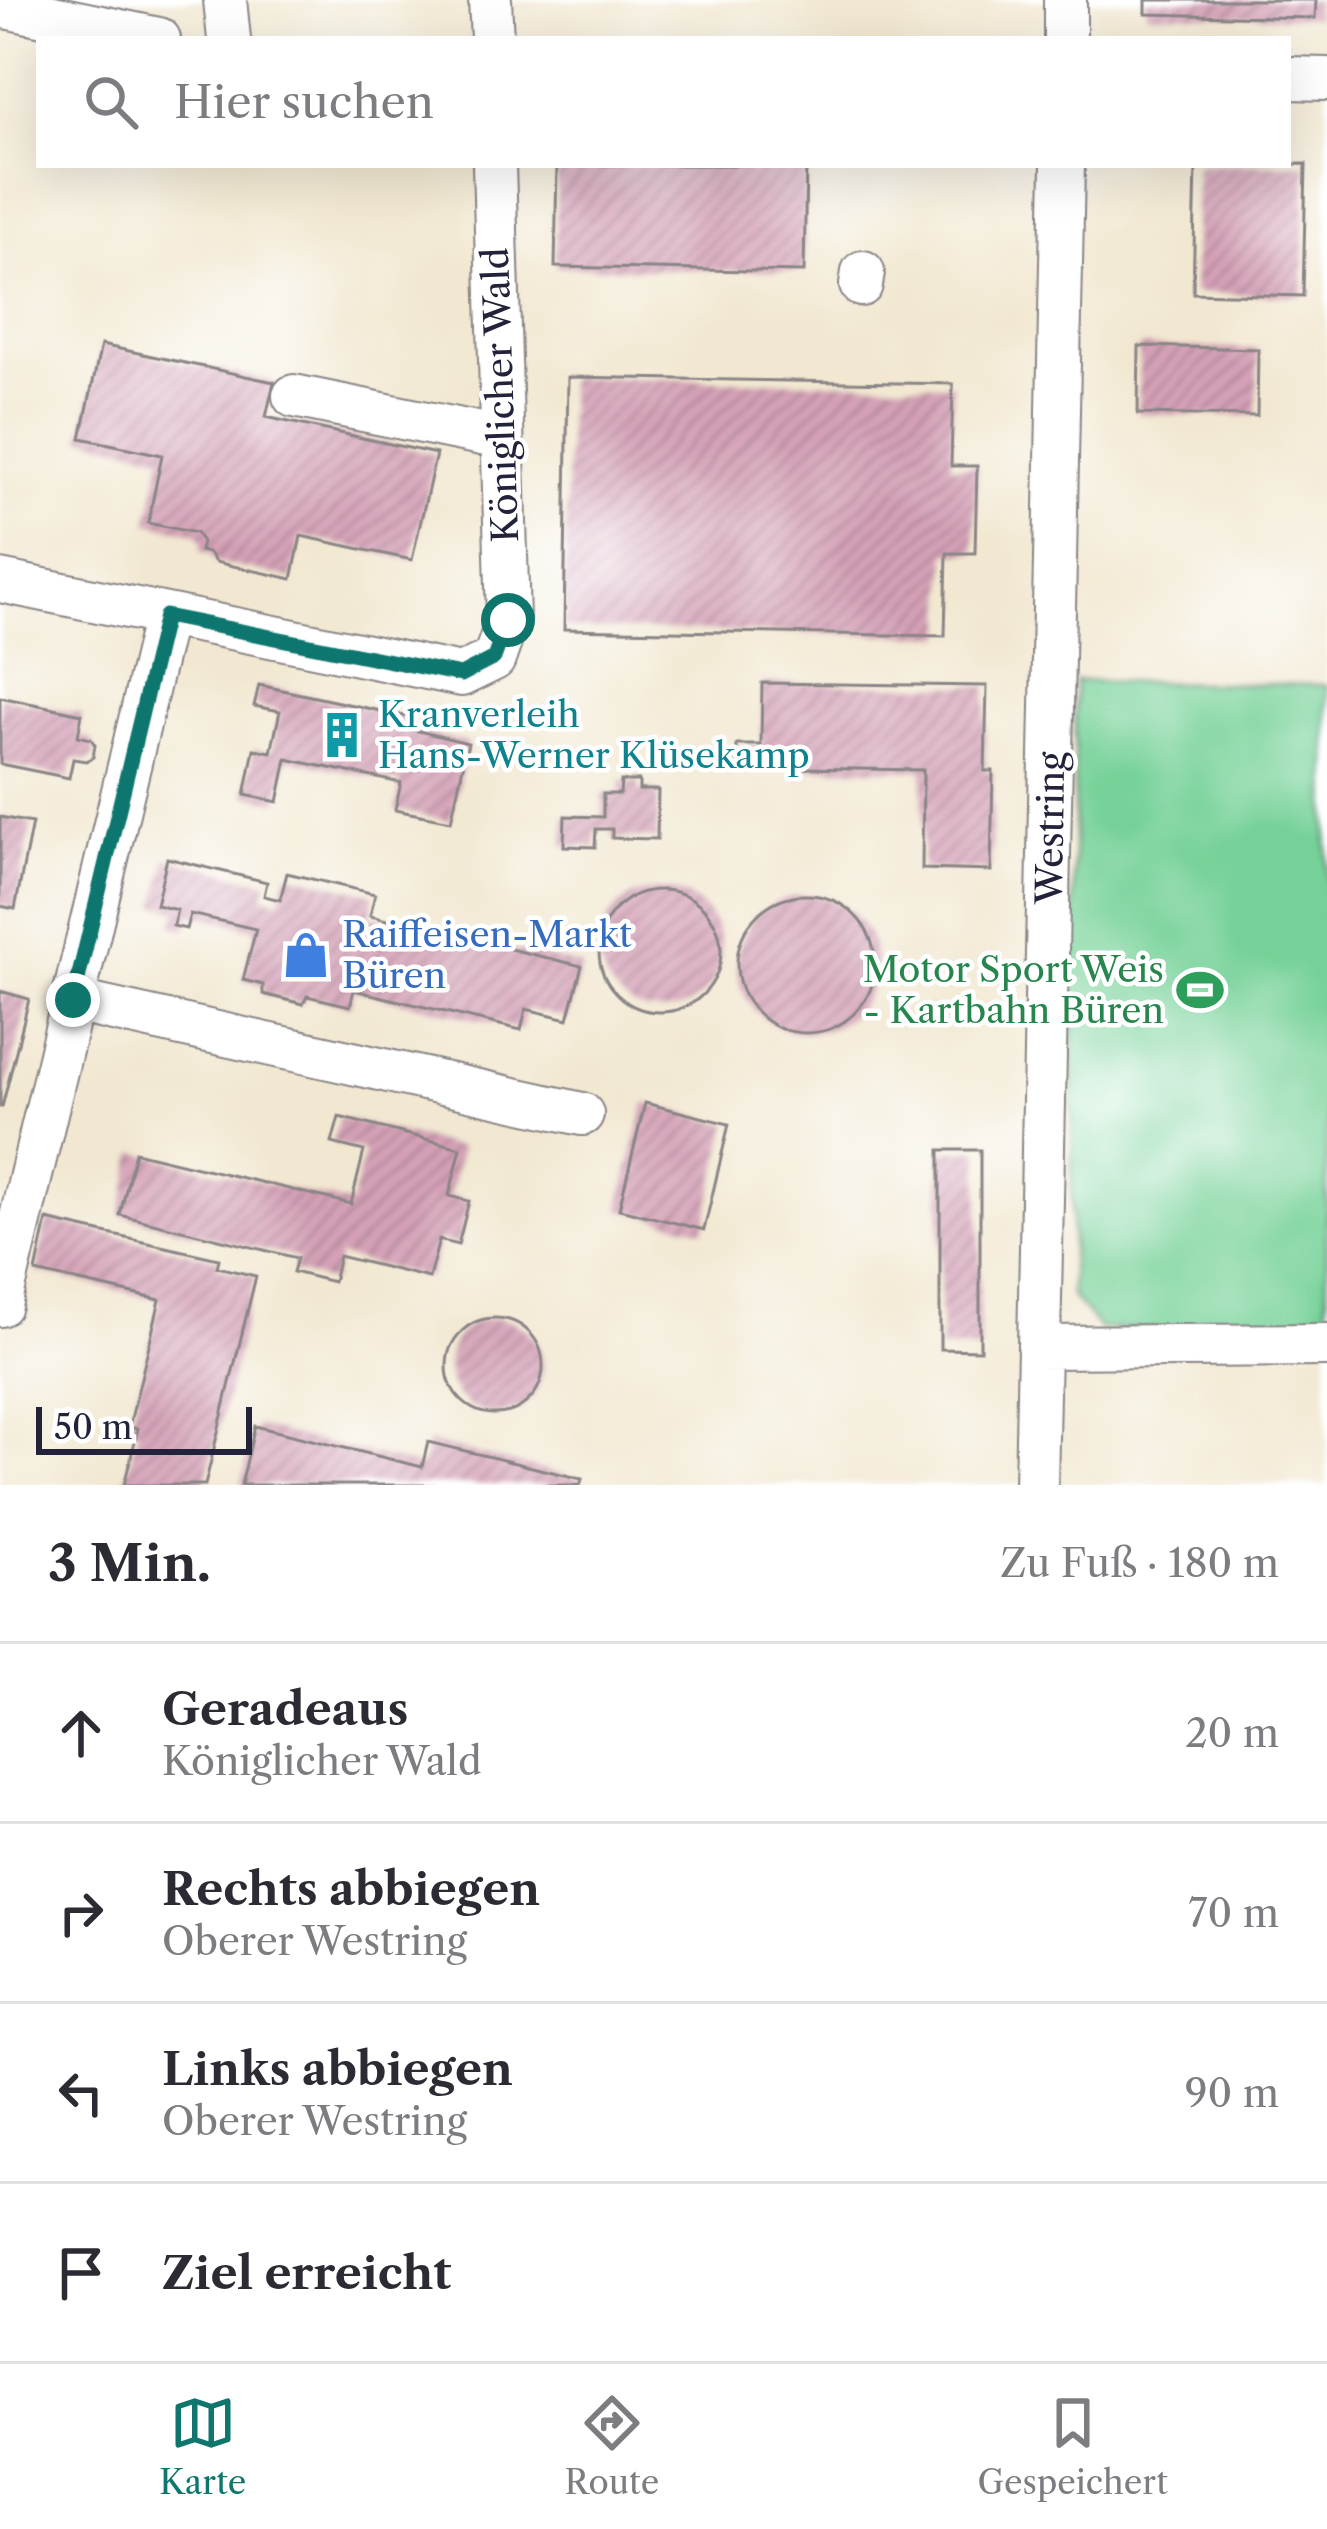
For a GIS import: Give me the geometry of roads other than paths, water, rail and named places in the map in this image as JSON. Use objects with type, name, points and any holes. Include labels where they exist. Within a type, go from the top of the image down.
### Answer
[{"type":"street","points":[[225,0],[229,36]]},
{"type":"street","points":[[490,0],[491,36]]},
{"type":"street","points":[[1065,0],[1065,36]]},
{"type":"street","points":[[0,6],[145,36]]},
{"type":"street","points":[[1291,78],[1327,79]]},
{"type":"street","name":"Königlicher Wald","points":[[165,616],[461,675],[494,658],[508,620],[494,168]]},
{"type":"street","name":"Westring","points":[[1036,1485],[1063,168]]},
{"type":"street","points":[[294,396],[501,438]]},
{"type":"street","points":[[0,581],[165,616],[0,1305]]},
{"type":"street","points":[[73,1000],[582,1114]]},
{"type":"street","points":[[1039,1347],[1327,1345]]},
{"type":"place","name":"Kranverleih Hans-Werner Klüsekamp","points":[[342,735]]},
{"type":"place","name":"Raiffeisen-Markt Büren","points":[[306,955]]},
{"type":"place","name":"Motor Sport Weis - Kartbahn Büren","points":[[1200,990]]}]
